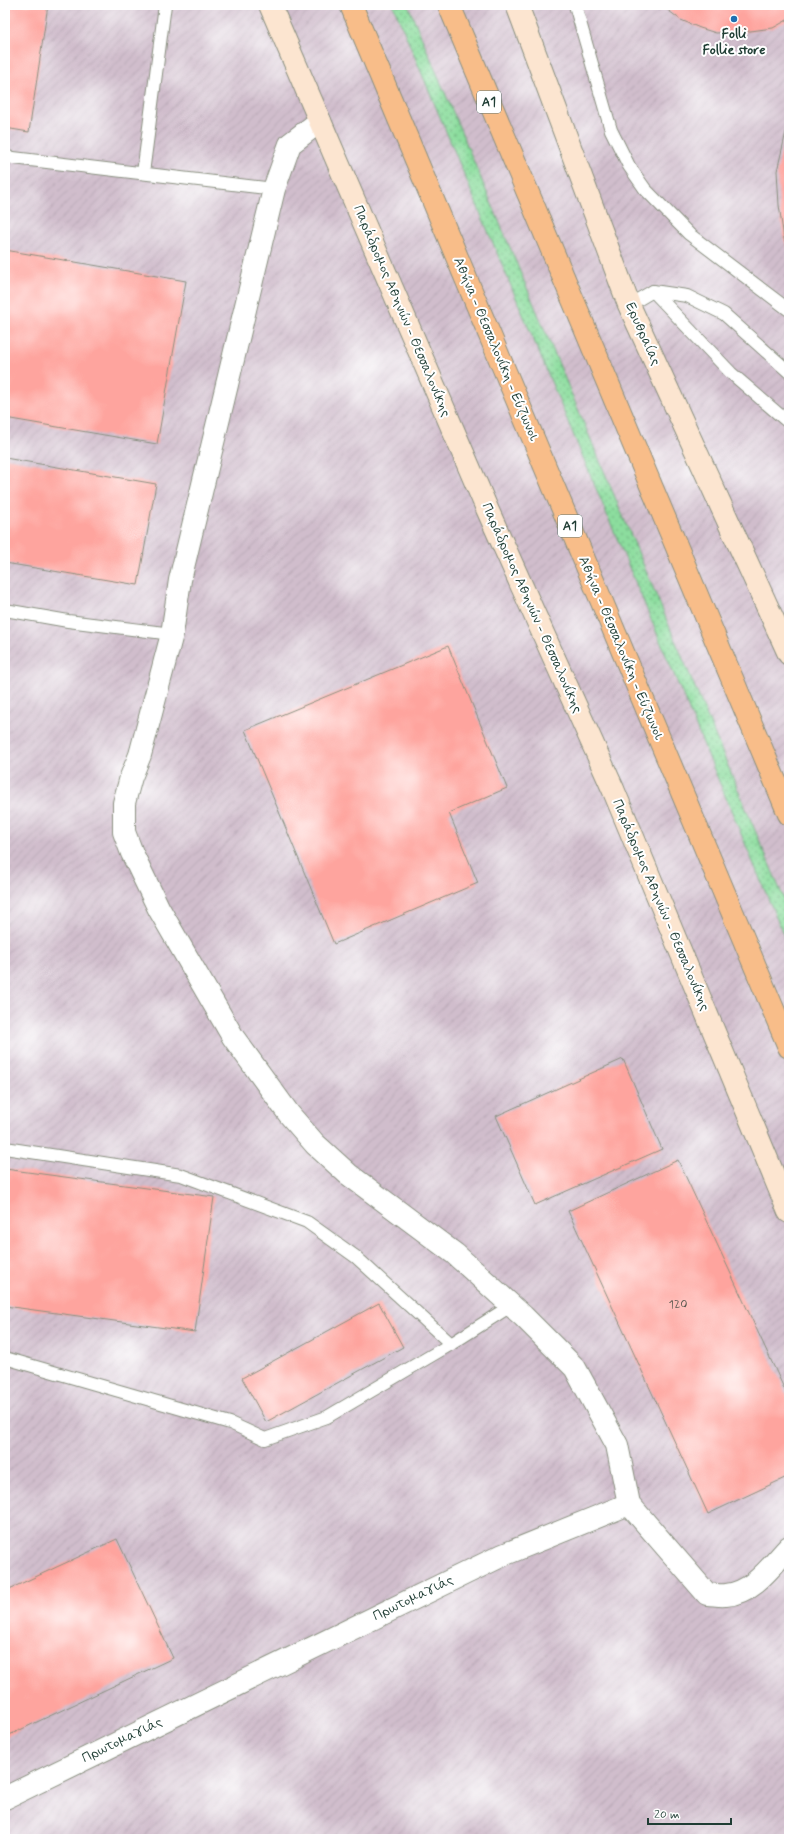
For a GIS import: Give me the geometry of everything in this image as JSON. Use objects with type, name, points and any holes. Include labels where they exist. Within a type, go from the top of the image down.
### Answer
[{"type":"highway","name":"Αθήνα - Θεσσαλονίκη - Εύζωνοι","points":[[351,5],[789,1047]]},
{"type":"highway","name":"Α1","points":[[449,5],[789,814]]},
{"type":"main road","name":"Παράδρομος Αθηνών - Θεσσαλονίκης","points":[[270,5],[488,511],[612,789],[789,1212]]},
{"type":"main road","name":"Ερυθραίας","points":[[517,5],[629,305],[789,654]]},
{"type":"street","points":[[320,121],[290,144],[274,189],[180,580],[172,634],[140,755],[131,777],[124,803],[124,832],[132,853],[159,909],[233,1037],[290,1114],[315,1144],[348,1174],[455,1254],[512,1305],[575,1368],[617,1445],[629,1504],[707,1594],[726,1595],[744,1591],[762,1576],[789,1547]]},
{"type":"street","name":"Πρωτομαγιάς","points":[[5,1798],[503,1555],[629,1504]]},
{"type":"lane","points":[[143,173],[165,5]]},
{"type":"lane","points":[[575,5],[611,130],[629,166],[645,189],[690,234],[789,310]]},
{"type":"lane","points":[[5,157],[274,189]]},
{"type":"lane","points":[[629,305],[653,291],[686,296],[724,314],[789,372]]},
{"type":"lane","points":[[653,291],[731,373],[789,422]]},
{"type":"lane","points":[[5,610],[68,621],[172,634]]},
{"type":"lane","points":[[5,1148],[181,1175],[308,1222],[356,1257],[451,1344]]},
{"type":"lane","points":[[5,1358],[230,1423],[265,1439],[327,1417],[451,1344],[512,1305]]},
{"type":"shaded area","points":[[5,5],[789,5],[789,1839],[5,1839]]},
{"type":"green space","points":[[393,5],[408,5],[789,911],[789,948]]},
{"type":"building","points":[[5,5],[48,5],[29,132],[5,128]]},
{"type":"building","name":"Folli Follie store","points":[[661,5],[789,5],[789,19],[773,28],[743,32],[716,33],[681,20]]},
{"type":"building","points":[[789,119],[789,252],[784,239],[779,205],[777,171]]},
{"type":"building","points":[[5,250],[186,281],[157,444],[5,418]]},
{"type":"building","points":[[5,458],[156,484],[138,585],[5,563]]},
{"type":"building","points":[[448,646],[507,788],[449,813],[478,883],[334,944],[245,730]]},
{"type":"building","points":[[623,1059],[662,1149],[535,1205],[496,1116]]},
{"type":"building","points":[[678,1160],[789,1399],[789,1476],[708,1514],[568,1211]]},
{"type":"building","points":[[5,1169],[214,1197],[195,1332],[5,1306]]},
{"type":"building","points":[[379,1303],[403,1347],[266,1422],[242,1378]]},
{"type":"building","points":[[117,1539],[173,1658],[5,1737],[5,1591]]},
{"type":"place","name":"Folli Follie store","points":[[734,19]]}]
